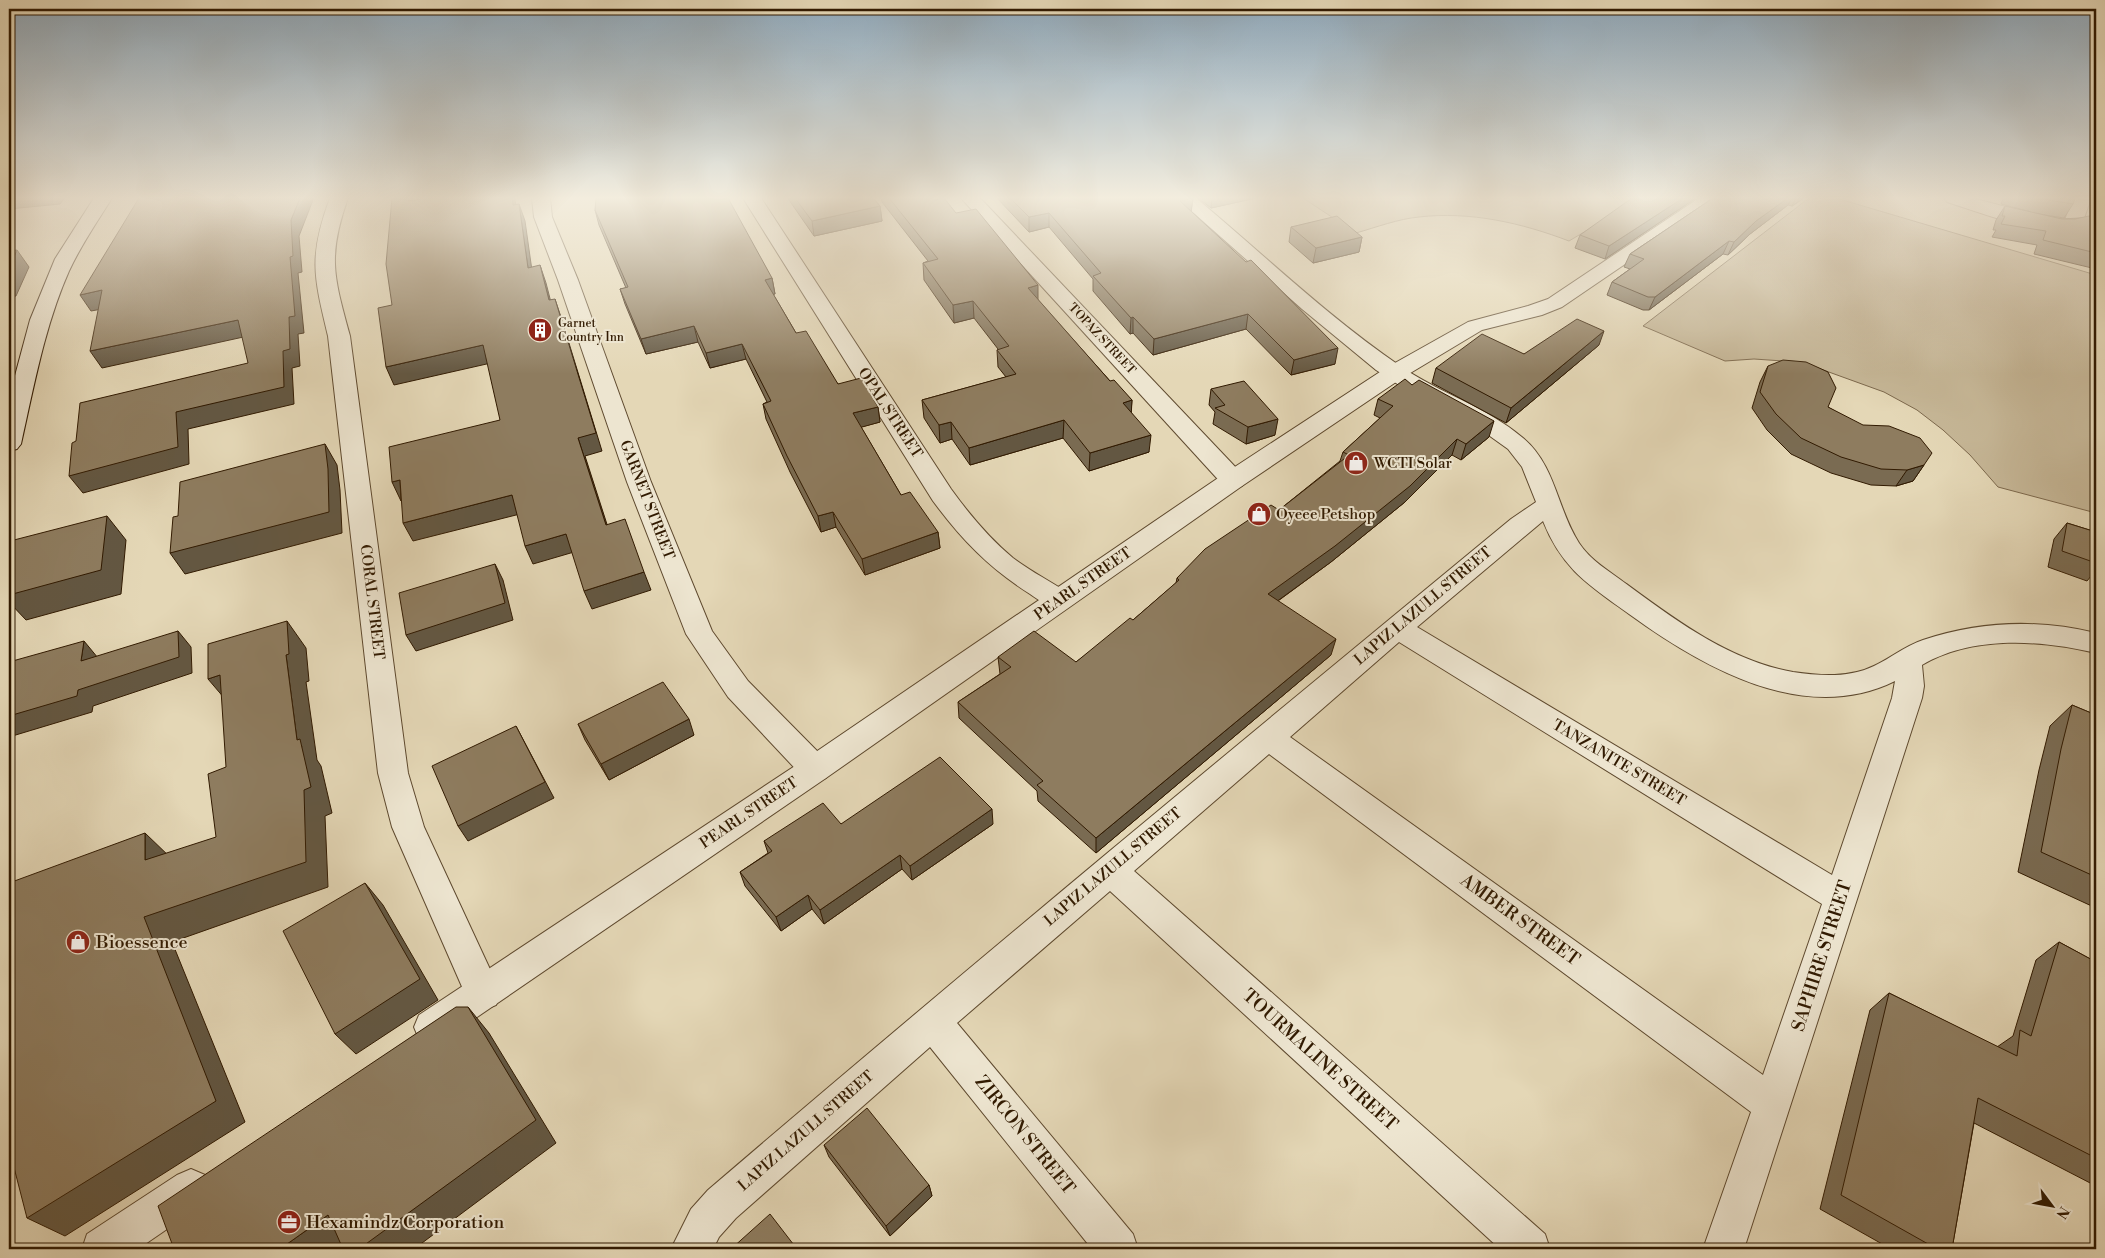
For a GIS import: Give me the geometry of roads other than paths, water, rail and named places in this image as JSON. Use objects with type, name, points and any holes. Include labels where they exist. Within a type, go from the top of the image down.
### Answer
[{"type":"street","points":[[9,444],[27,369],[55,280],[68,257]]},
{"type":"street","name":"CORAL STREET","points":[[324,257],[326,276],[339,336],[393,773],[408,827],[483,993]]},
{"type":"street","name":"GARNET STREET","points":[[559,257],[639,482],[700,634],[738,688],[815,769]]},
{"type":"street","name":"OPAL STREET","points":[[790,257],[958,518],[980,542],[1005,564],[1059,600]]},
{"type":"street","name":"TOPAZ STREET","points":[[1025,257],[1233,480]]},
{"type":"street","points":[[1254,257],[1322,316],[1394,373],[1500,432],[1517,445],[1530,460],[1540,478],[1556,524],[1569,550],[1590,570],[1686,640],[1720,658],[1747,670],[1782,680],[1816,686],[1846,684],[1876,678],[1929,649],[1991,634],[2036,633],[2082,639],[2096,644]]},
{"type":"street","name":"PEARL STREET","points":[[400,1049],[815,769],[1233,480],[1394,373],[1488,320],[1524,315],[1555,303],[1623,257]]},
{"type":"street","name":"LAPIZ LAZULL STREET","points":[[692,1247],[705,1223],[722,1204],[932,1021],[1520,525],[1550,504]]},
{"type":"street","name":"TANZANITE STREET","points":[[1397,628],[1841,898]]},
{"type":"street","name":"SAPHIRE STREET","points":[[1724,1249],[1910,686],[1907,661]]},
{"type":"street","name":"AMBER STREET","points":[[1268,737],[1772,1104]]},
{"type":"street","name":"TOURMALINE STREET","points":[[1110,870],[1530,1249]]},
{"type":"street","name":"ZIRCON STREET","points":[[932,1021],[1118,1249]]},
{"type":"street","points":[[102,1249],[218,1171]]},
{"type":"place","name":"Garnet Country Inn","points":[[540,330]]},
{"type":"place","name":"WCTI Solar","points":[[1356,463]]},
{"type":"place","name":"Oyeee Petshop","points":[[1259,514]]},
{"type":"place","name":"Bioessence","points":[[78,942]]},
{"type":"place","name":"Hexamindz Corporation","points":[[289,1222]]}]
